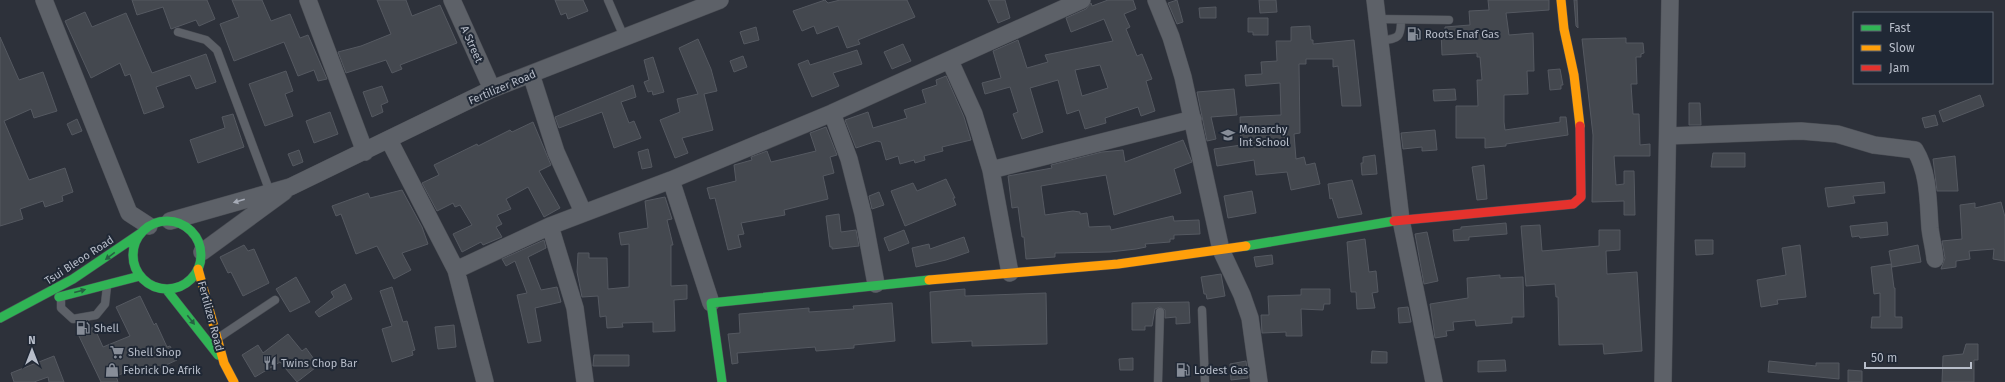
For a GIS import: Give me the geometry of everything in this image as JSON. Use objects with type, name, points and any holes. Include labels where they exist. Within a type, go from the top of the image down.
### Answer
[{"type":"street","points":[[44,0],[129,213],[145,229]]},
{"type":"street","points":[[308,0],[365,152]]},
{"type":"street","name":"A Street","points":[[452,0],[492,89]]},
{"type":"street","name":"Fertilizer Road","points":[[170,221],[290,186],[365,152],[492,89],[720,0]]},
{"type":"street","points":[[456,270],[583,212],[671,180],[832,112],[950,61],[1082,0]]},
{"type":"street","points":[[1156,0],[1179,64],[1193,119],[1221,250],[1242,295],[1250,318],[1258,382]]},
{"type":"street","points":[[1375,0],[1401,220],[1434,382]]},
{"type":"street","points":[[711,303],[797,295],[876,284],[1118,264],[1287,240],[1401,220],[1565,205],[1578,201],[1581,197],[1582,166],[1574,76],[1561,17],[1561,0]]},
{"type":"street","points":[[1663,382],[1670,0]]},
{"type":"street","points":[[950,61],[974,114],[991,170],[1010,273]]},
{"type":"street","points":[[531,74],[556,152],[583,212]]},
{"type":"street","points":[[832,112],[849,159],[863,214],[876,284]]},
{"type":"street","points":[[991,170],[1193,119]]},
{"type":"street","points":[[1668,136],[1802,131],[1837,134],[1874,145],[1915,150],[1921,159],[1925,173],[1930,230],[1935,259]]},
{"type":"street","points":[[388,140],[456,270],[485,382]]},
{"type":"street","points":[[671,180],[711,303],[722,382]]},
{"type":"street","name":"Fertilizer Road","points":[[202,252],[290,186]]},
{"type":"street","points":[[170,221],[182,224],[192,230],[199,240],[202,252],[198,269],[191,280],[179,287],[166,289],[152,285],[140,276],[134,262],[134,246],[145,229],[170,221]]},
{"type":"street","points":[[550,226],[575,308],[585,382]]},
{"type":"street","name":"Tsui Bleoo Road","points":[[0,318],[29,305],[102,262],[145,229]]},
{"type":"street","name":"Fertilizer Road","points":[[198,269],[224,363]]},
{"type":"street","name":"Tsui Bleoo Road","points":[[29,305],[107,283],[140,276]]},
{"type":"street","name":"Fertilizer Road","points":[[166,289],[224,363],[234,382]]},
{"type":"lane","points":[[608,0],[624,37]]},
{"type":"lane","points":[[1377,19],[1449,20]]},
{"type":"lane","points":[[1380,41],[1396,39],[1399,36],[1401,20]]},
{"type":"lane","points":[[178,32],[206,40],[217,50],[270,192]]},
{"type":"lane","points":[[60,296],[61,308],[73,319],[96,315],[105,304],[107,283]]},
{"type":"lane","points":[[217,339],[275,300]]},
{"type":"lane","points":[[1202,310],[1205,382]]},
{"type":"lane","points":[[1158,382],[1160,312]]},
{"type":"building","points":[[132,0],[207,0],[215,19],[199,26],[196,20],[171,29],[163,7],[137,15]]},
{"type":"building","points":[[232,0],[262,0],[271,21],[290,14],[300,38],[308,35],[327,79],[318,81],[314,70],[298,76],[284,42],[234,61],[220,24],[239,17]]},
{"type":"building","points":[[377,0],[406,0],[412,16],[440,5],[457,43],[400,65],[402,69],[392,73],[386,60],[346,73],[338,52],[361,46],[391,34]]},
{"type":"building","points":[[555,0],[583,0],[588,11],[568,19],[566,13],[561,15]]},
{"type":"building","points":[[825,0],[828,3],[840,0],[907,0],[915,17],[858,40],[860,44],[847,48],[838,26],[817,34],[814,26],[802,31],[793,11]]},
{"type":"building","points":[[988,0],[1005,0],[1010,18],[998,23]]},
{"type":"building","points":[[1108,0],[1133,0],[1136,9],[1124,14],[1130,27],[1126,29],[1137,56],[1142,54],[1152,79],[1146,81],[1155,111],[1141,116],[1138,107],[1105,118],[1106,123],[1085,129],[1079,110],[1067,114],[1058,80],[1030,88],[1043,132],[1022,139],[1013,114],[1018,112],[1010,87],[985,94],[982,83],[1001,78],[993,51],[1018,40],[1027,68],[1048,62],[1045,55],[1113,41],[1104,19],[1071,32],[1066,18],[1086,9],[1091,3],[1092,6]],"holes":[[[1100,65],[1108,88],[1082,96],[1075,70]]]},
{"type":"building","points":[[1177,0],[1183,22],[1177,24],[1168,3]]},
{"type":"building","points":[[1259,0],[1276,0],[1277,12],[1260,13]]},
{"type":"building","points":[[1488,0],[1549,0],[1549,10],[1506,13],[1509,35],[1533,33],[1534,71],[1527,71],[1528,94],[1504,95],[1505,130],[1560,122],[1560,117],[1566,117],[1568,135],[1506,144],[1506,146],[1485,148],[1485,138],[1456,138],[1456,106],[1478,106],[1477,80],[1482,80],[1480,57],[1477,57],[1477,53],[1442,55],[1441,31],[1445,31],[1445,27],[1470,25],[1469,11],[1489,10]]},
{"type":"building","points":[[1574,0],[1577,0],[1578,28],[1576,26]]},
{"type":"building","points":[[1216,7],[1216,18],[1200,18],[1199,8]]},
{"type":"building","points":[[85,12],[92,27],[126,13],[152,73],[206,54],[216,82],[196,89],[190,75],[156,87],[164,107],[144,114],[130,74],[125,76],[120,63],[91,78],[65,21]]},
{"type":"building","points":[[1248,18],[1268,18],[1268,35],[1253,35],[1253,32],[1248,32]]},
{"type":"building","points":[[1310,26],[1311,40],[1313,40],[1313,44],[1354,40],[1361,106],[1342,106],[1338,66],[1333,67],[1333,59],[1306,59],[1306,64],[1299,64],[1300,133],[1294,134],[1296,159],[1304,157],[1306,165],[1315,163],[1320,184],[1291,190],[1287,172],[1256,175],[1254,160],[1217,166],[1214,149],[1241,145],[1240,117],[1281,115],[1280,83],[1246,86],[1245,75],[1262,74],[1261,62],[1277,61],[1276,41],[1291,41],[1291,27]]},
{"type":"building","points":[[756,27],[759,40],[744,44],[740,32]]},
{"type":"building","points":[[0,37],[19,80],[43,72],[57,111],[34,118],[31,109],[4,121],[29,180],[65,168],[73,192],[62,196],[63,201],[45,207],[43,201],[20,209],[23,219],[0,226]]},
{"type":"building","points":[[1626,38],[1626,43],[1643,43],[1644,53],[1641,54],[1641,57],[1636,57],[1637,84],[1631,84],[1633,114],[1639,114],[1640,145],[1650,144],[1650,156],[1614,156],[1616,185],[1624,184],[1624,171],[1634,171],[1635,215],[1624,215],[1624,201],[1592,202],[1593,135],[1582,39]]},
{"type":"building","points":[[698,39],[711,69],[717,91],[704,94],[713,130],[682,138],[688,153],[675,158],[660,120],[680,112],[677,99],[698,94],[679,48]]},
{"type":"building","points":[[903,44],[911,61],[892,69],[884,52]]},
{"type":"building","points":[[857,50],[862,64],[833,73],[839,86],[812,97],[798,64],[808,60],[810,65]]},
{"type":"building","points":[[743,56],[747,67],[734,72],[730,61]]},
{"type":"building","points":[[653,57],[664,92],[653,95],[652,91],[648,92],[644,82],[649,80],[644,60]]},
{"type":"building","points":[[1560,69],[1563,85],[1561,85],[1561,89],[1550,90],[1548,70]]},
{"type":"building","points":[[286,71],[293,91],[285,94],[293,116],[265,126],[249,84]]},
{"type":"building","points":[[946,76],[964,117],[971,140],[942,147],[943,151],[924,156],[925,160],[915,163],[914,160],[900,164],[898,156],[886,160],[881,142],[877,141],[856,148],[845,120],[868,112],[873,128],[907,118],[904,110],[926,103],[922,90],[937,85],[936,80]]},
{"type":"building","points":[[633,85],[636,97],[621,102],[629,123],[634,121],[641,138],[614,148],[602,112],[559,128],[555,117]]},
{"type":"building","points":[[382,86],[388,102],[381,105],[383,112],[372,117],[363,92]]},
{"type":"building","points":[[1234,89],[1237,115],[1211,117],[1216,139],[1207,141],[1197,92]]},
{"type":"building","points":[[1455,89],[1456,100],[1434,101],[1433,90]]},
{"type":"building","points":[[1980,95],[1984,106],[1943,122],[1939,111]]},
{"type":"building","points":[[1689,103],[1700,103],[1701,125],[1689,125]]},
{"type":"building","points":[[330,112],[338,134],[314,143],[306,121]]},
{"type":"building","points":[[233,114],[244,147],[198,163],[190,140],[225,128],[222,117]]},
{"type":"building","points":[[1935,115],[1938,125],[1925,128],[1922,118]]},
{"type":"building","points":[[77,119],[82,131],[72,135],[67,124]]},
{"type":"building","points":[[533,122],[551,165],[539,171],[560,208],[544,217],[528,187],[506,199],[511,209],[497,215],[502,224],[496,227],[502,237],[483,245],[481,242],[462,252],[453,234],[472,225],[460,205],[455,207],[453,203],[437,211],[422,183],[439,175],[434,165],[477,144],[478,146],[510,130],[512,132]]},
{"type":"building","points":[[826,127],[837,155],[830,157],[834,173],[823,176],[828,199],[784,210],[785,215],[741,223],[744,234],[738,235],[741,247],[728,250],[715,198],[710,199],[707,188],[736,181],[734,165],[752,160],[751,157],[767,151],[771,162],[816,151],[810,133]]},
{"type":"building","points":[[1435,130],[1437,150],[1422,151],[1422,147],[1403,149],[1401,133]]},
{"type":"building","points":[[1183,140],[1192,162],[1174,169],[1181,193],[1114,215],[1106,175],[1041,186],[1045,215],[1073,211],[1080,212],[1080,214],[1087,213],[1089,227],[1110,226],[1111,230],[1173,216],[1174,221],[1199,220],[1200,234],[1174,235],[1174,239],[1170,239],[1170,242],[1145,244],[1146,247],[1136,249],[1110,252],[1055,253],[1055,257],[1026,259],[1024,237],[1022,237],[1018,207],[1012,208],[1008,176],[1052,168],[1051,165],[1102,152],[1123,150],[1125,162]]},
{"type":"building","points":[[648,149],[652,167],[642,169],[638,152]]},
{"type":"building","points":[[299,150],[303,162],[293,166],[288,154]]},
{"type":"building","points":[[1713,153],[1745,153],[1745,167],[1711,167]]},
{"type":"building","points":[[1375,155],[1377,174],[1362,175],[1361,163],[1363,163],[1363,157]]},
{"type":"building","points":[[1955,156],[1958,191],[1937,191],[1933,159]]},
{"type":"building","points":[[1484,165],[1487,199],[1477,200],[1472,167]]},
{"type":"building","points":[[946,179],[955,198],[953,198],[956,205],[905,226],[891,191],[913,183],[917,191]]},
{"type":"building","points":[[1352,180],[1362,214],[1338,218],[1332,198],[1330,199],[1328,184]]},
{"type":"building","points":[[1884,182],[1885,193],[1853,196],[1855,203],[1828,207],[1825,188]]},
{"type":"building","points":[[402,190],[422,227],[428,244],[402,253],[411,270],[394,279],[377,246],[356,254],[341,214],[336,216],[332,206],[368,193],[370,198]]},
{"type":"building","points":[[1252,191],[1256,213],[1228,218],[1224,196]]},
{"type":"building","points":[[879,192],[884,205],[872,209],[869,196]]},
{"type":"building","points":[[665,197],[672,219],[667,220],[673,245],[671,245],[671,286],[687,285],[687,299],[674,300],[675,331],[653,332],[653,322],[622,323],[623,327],[607,328],[606,316],[600,317],[598,296],[582,297],[577,272],[578,253],[589,253],[589,258],[607,258],[608,289],[629,287],[629,244],[621,245],[619,233],[648,228],[645,201]]},
{"type":"building","points":[[2001,202],[2005,217],[2005,261],[1993,259],[1994,249],[1969,251],[1970,259],[1956,261],[1956,267],[1941,269],[1945,258],[1942,241],[1962,239],[1960,205],[1975,203],[1975,208]]},
{"type":"building","points":[[839,214],[841,232],[856,230],[859,246],[832,249],[832,247],[830,247],[826,216]]},
{"type":"building","points":[[1887,222],[1888,235],[1860,238],[1859,236],[1852,237],[1850,226]]},
{"type":"building","points":[[1506,223],[1507,234],[1469,237],[1469,240],[1454,241],[1453,230],[1461,229],[1461,227]]},
{"type":"building","points":[[1540,225],[1542,251],[1599,246],[1599,230],[1620,230],[1620,250],[1606,251],[1607,274],[1637,272],[1642,351],[1604,354],[1603,344],[1559,345],[1558,297],[1556,297],[1555,284],[1526,286],[1521,226]]},
{"type":"building","points":[[904,230],[909,243],[889,251],[884,238]]},
{"type":"building","points":[[1427,232],[1438,281],[1424,284],[1415,234]]},
{"type":"building","points":[[964,237],[969,252],[946,260],[916,267],[912,248],[929,244],[930,249]]},
{"type":"building","points":[[1365,239],[1369,272],[1376,271],[1378,292],[1372,293],[1375,308],[1357,309],[1356,292],[1351,292],[1347,242]]},
{"type":"building","points":[[544,240],[546,248],[528,257],[541,290],[557,287],[561,302],[535,308],[541,341],[528,343],[517,295],[527,293],[515,261],[506,266],[502,259]]},
{"type":"building","points":[[1695,240],[1713,240],[1713,254],[1696,255]]},
{"type":"building","points":[[244,245],[248,251],[254,249],[269,283],[243,296],[231,272],[228,273],[220,257]]},
{"type":"building","points":[[1800,245],[1806,297],[1777,300],[1778,304],[1761,307],[1757,280],[1786,275],[1782,248]]},
{"type":"building","points":[[1918,245],[1921,262],[1892,267],[1889,251]]},
{"type":"building","points":[[1272,255],[1273,264],[1256,267],[1254,257]]},
{"type":"building","points":[[1891,264],[1895,288],[1895,317],[1902,317],[1902,328],[1871,328],[1872,317],[1880,317],[1880,293],[1874,294],[1871,267]]},
{"type":"building","points":[[1221,274],[1225,296],[1207,299],[1206,294],[1204,294],[1201,277]]},
{"type":"building","points":[[1500,275],[1500,278],[1523,277],[1524,317],[1512,317],[1512,323],[1476,326],[1475,320],[1453,322],[1454,330],[1446,331],[1447,336],[1435,338],[1430,304],[1468,298],[1467,278]]},
{"type":"building","points":[[296,277],[310,302],[290,312],[276,289]]},
{"type":"building","points":[[345,284],[352,299],[319,317],[315,312],[334,297],[331,292]]},
{"type":"building","points":[[392,287],[403,322],[407,321],[415,350],[412,351],[413,355],[392,362],[382,329],[392,326],[380,291]]},
{"type":"building","points":[[965,289],[965,296],[1046,293],[1047,344],[972,346],[972,341],[932,343],[930,292]]},
{"type":"building","points":[[1301,289],[1330,289],[1330,304],[1324,304],[1323,310],[1301,309],[1302,336],[1286,336],[1286,332],[1262,333],[1261,315],[1269,315],[1268,296],[1301,295]]},
{"type":"building","points":[[140,296],[154,325],[156,323],[167,347],[170,346],[177,360],[144,375],[140,367],[116,376],[118,382],[101,382],[78,334],[94,327],[103,347],[130,336],[116,307]]},
{"type":"building","points":[[1189,302],[1190,323],[1176,324],[1176,317],[1165,318],[1165,310],[1160,307],[1155,309],[1152,326],[1145,326],[1145,330],[1132,330],[1132,303]]},
{"type":"building","points":[[892,303],[895,341],[854,345],[854,348],[816,351],[815,347],[737,353],[738,363],[732,364],[728,334],[740,333],[739,314],[809,308],[809,312],[854,309],[853,306]]},
{"type":"building","points":[[1408,307],[1411,322],[1399,323],[1398,308]]},
{"type":"building","points":[[454,325],[456,347],[438,349],[435,327]]},
{"type":"building","points":[[288,334],[302,351],[306,348],[316,362],[312,365],[315,368],[297,382],[280,362],[255,377],[242,355],[258,345],[263,353]]},
{"type":"building","points":[[1966,344],[1978,344],[1978,360],[1974,360],[1974,382],[1942,382],[1943,356],[1963,354]]},
{"type":"building","points":[[1372,351],[1387,352],[1387,363],[1371,363]]},
{"type":"building","points":[[594,355],[629,355],[629,366],[593,366]]},
{"type":"building","points":[[54,356],[64,382],[49,382],[48,377],[34,382],[14,382],[11,373]]},
{"type":"building","points":[[1133,358],[1133,370],[1120,370],[1119,359]]},
{"type":"building","points":[[1505,360],[1506,371],[1478,372],[1478,361]]},
{"type":"building","points":[[1246,361],[1248,378],[1231,380],[1230,364]]},
{"type":"building","points":[[1769,361],[1816,366],[1816,363],[1839,363],[1839,379],[1768,372]]},
{"type":"building","points":[[1848,370],[1862,371],[1862,382],[1848,382]]},
{"type":"traffic: fast","points":[[167,221],[180,224],[191,231],[198,242],[201,255],[198,268],[191,279],[180,286],[167,289],[154,286],[143,279],[136,268],[133,255],[136,242],[143,231],[154,224],[167,221]]},
{"type":"traffic: fast","points":[[1246,246],[1394,221]]},
{"type":"traffic: fast","points":[[0,318],[73,279],[141,233]]},
{"type":"traffic: fast","points":[[59,297],[140,276]]},
{"type":"traffic: fast","points":[[722,382],[711,303],[929,280]]},
{"type":"traffic: fast","points":[[166,289],[218,355]]},
{"type":"traffic: slow","points":[[1561,0],[1564,29],[1574,75],[1580,126]]},
{"type":"traffic: slow","points":[[929,280],[1118,264],[1246,246]]},
{"type":"traffic: slow","points":[[198,269],[224,363],[234,382]]},
{"type":"traffic: jam","points":[[1394,221],[1573,204],[1581,197],[1580,126]]},
{"type":"place","name":"Roots Enaf Gas","points":[[1414,34]]},
{"type":"place","name":"Monarchy Int School","points":[[1228,135]]},
{"type":"place","name":"Shell","points":[[83,328]]},
{"type":"place","name":"Shell Shop","points":[[117,352]]},
{"type":"place","name":"Twins Chop Bar","points":[[270,363]]},
{"type":"place","name":"Febrick De Afrik","points":[[112,370]]},
{"type":"place","name":"Lodest Gas","points":[[1183,370]]}]
